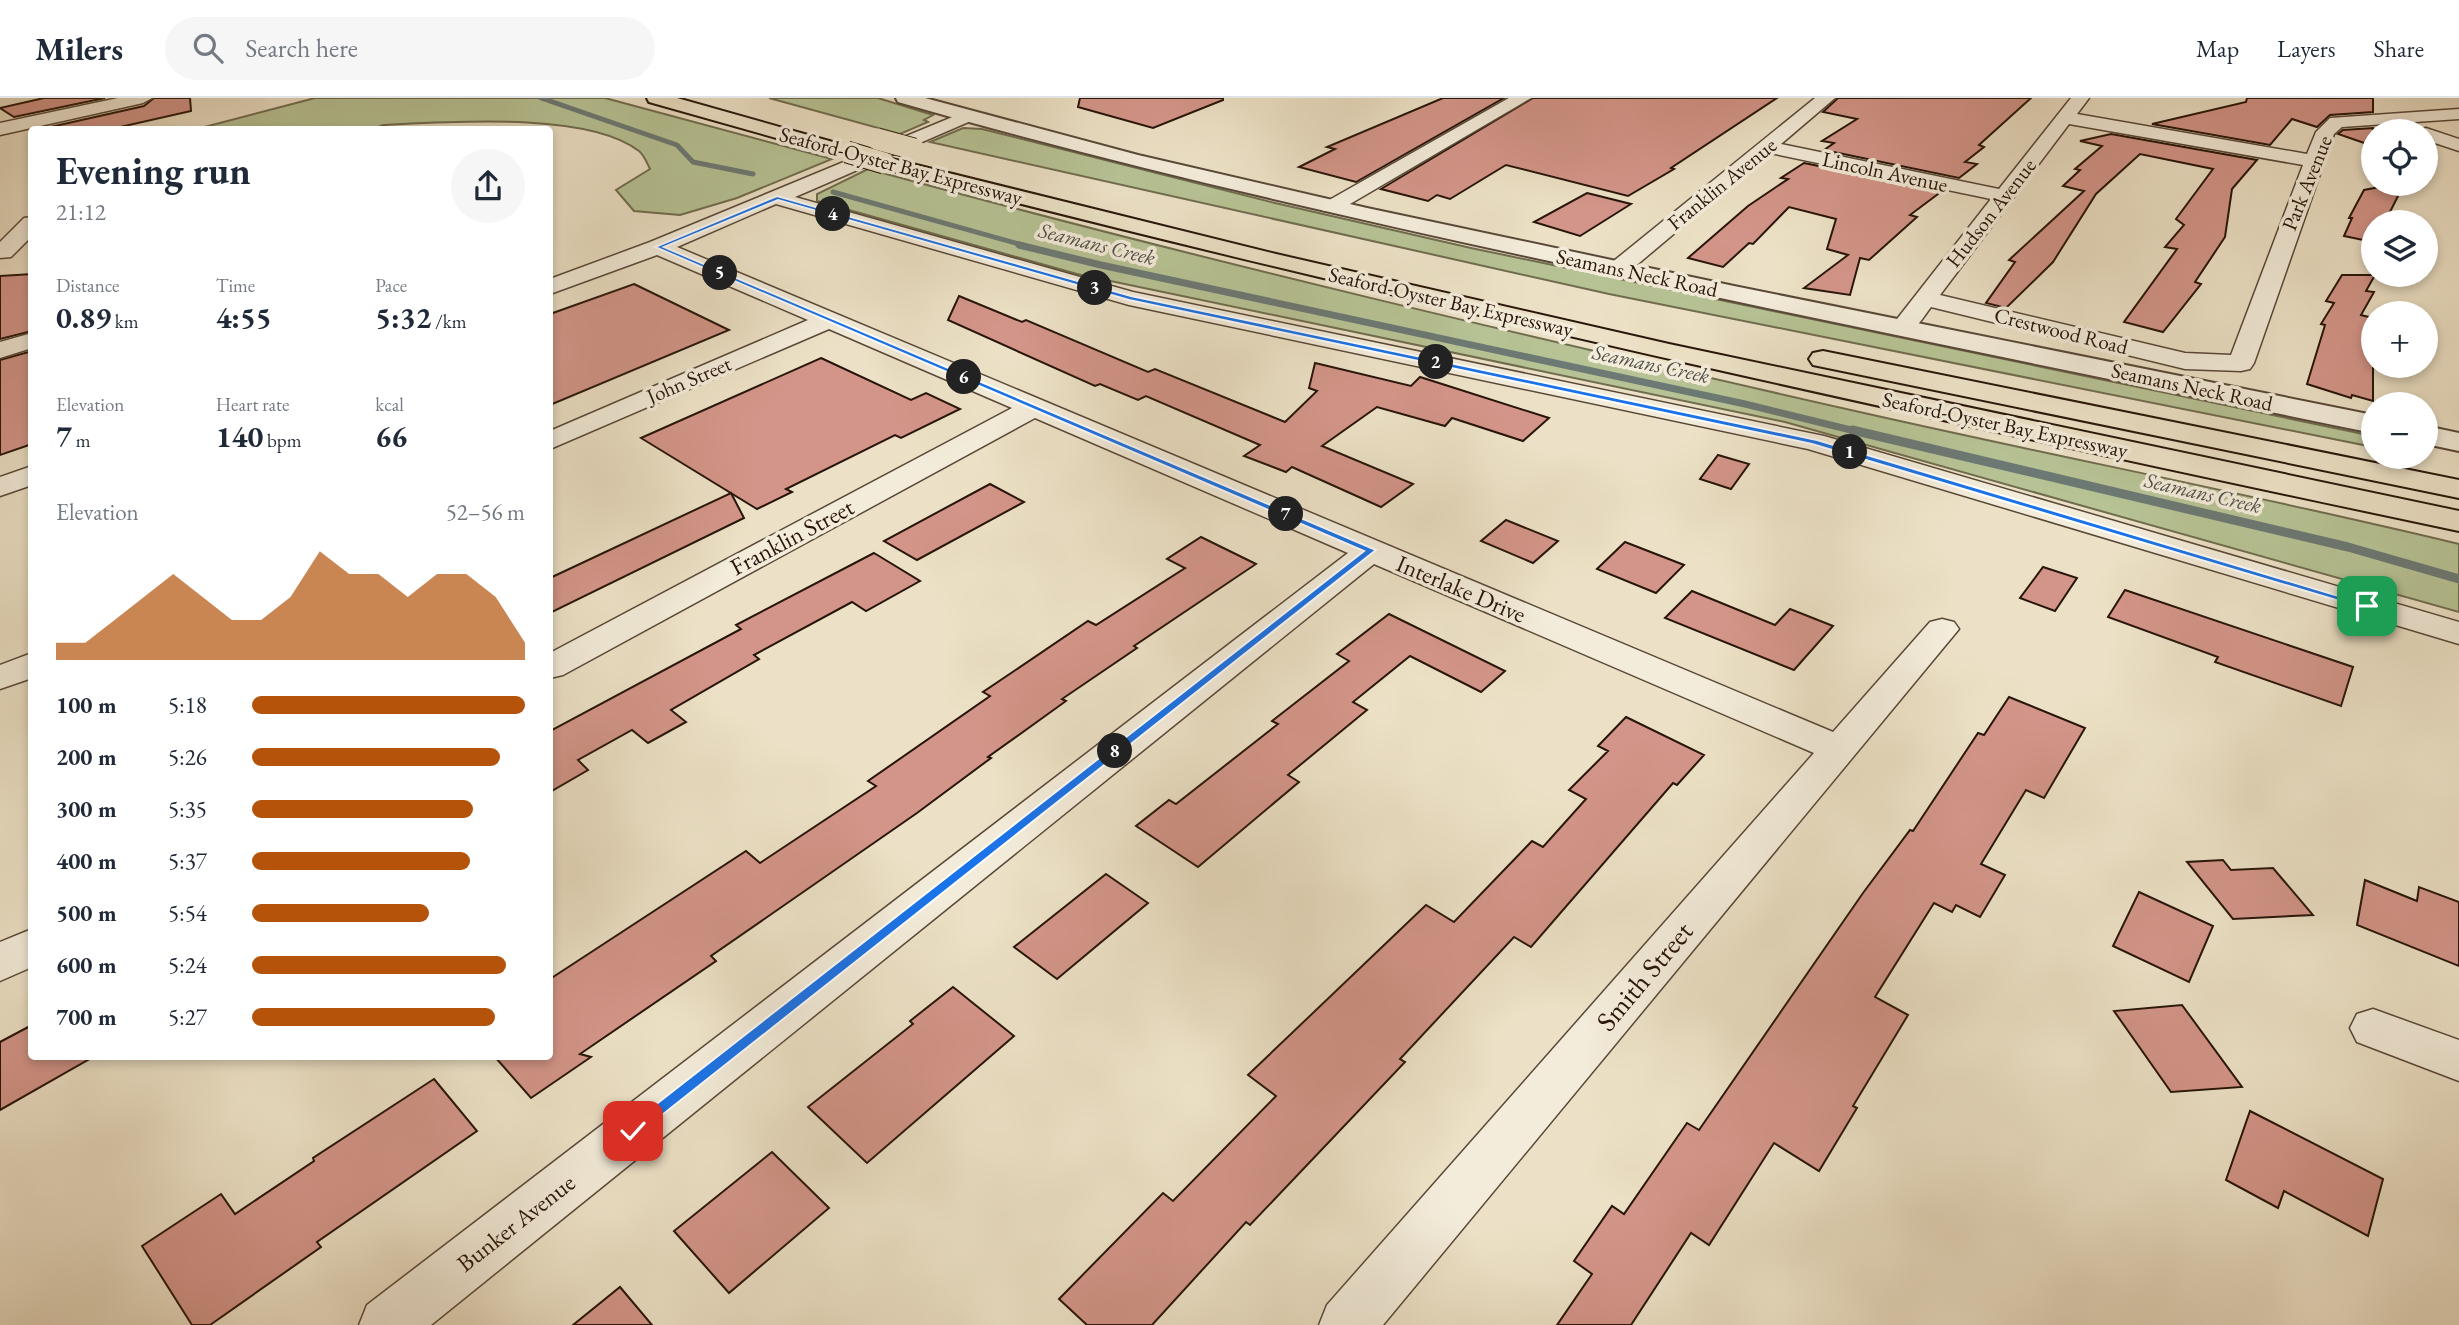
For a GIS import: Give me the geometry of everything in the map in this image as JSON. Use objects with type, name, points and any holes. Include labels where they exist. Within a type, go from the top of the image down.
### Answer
[{"type":"highway","name":"Seaford-Oyster Bay Expressway","points":[[656,98],[866,149],[1189,240],[1523,319],[2007,426],[2459,521]]},
{"type":"highway","name":"Seaford-Oyster Bay Expressway","points":[[866,149],[914,149],[1179,215],[1476,283]]},
{"type":"highway","name":"Seaford-Oyster Bay Expressway","points":[[1794,353],[2459,489]]},
{"type":"street","points":[[0,129],[143,98]]},
{"type":"street","name":"Seamans Neck Road","points":[[905,98],[1331,207],[1618,269],[2361,422]]},
{"type":"street","points":[[1331,207],[1522,98]]},
{"type":"street","name":"Franklin Avenue","points":[[1618,269],[1826,98]]},
{"type":"street","name":"Hudson Avenue","points":[[1902,328],[2080,98]]},
{"type":"street","points":[[2434,98],[2459,106]]},
{"type":"street","points":[[553,286],[658,247],[777,198],[866,149],[999,103]]},
{"type":"street","name":"Park Avenue","points":[[2241,363],[2325,132],[2337,122],[2459,114]]},
{"type":"street","points":[[2065,118],[2313,161]]},
{"type":"street","points":[[2438,138],[2459,145]]},
{"type":"street","name":"Lincoln Avenue","points":[[1767,148],[2004,196]]},
{"type":"street","points":[[777,198],[1129,298],[1814,442],[2459,633]]},
{"type":"street","points":[[2,252],[28,227]]},
{"type":"street","name":"Interlake Drive","points":[[658,247],[1838,749]]},
{"type":"street","points":[[2,252],[28,251]]},
{"type":"street","name":"Crestwood Road","points":[[1923,298],[2185,361],[2241,363]]},
{"type":"street","name":"John Street","points":[[553,440],[829,320]]},
{"type":"street","points":[[0,350],[28,341]]},
{"type":"street","name":"Franklin Street","points":[[553,665],[1034,407]]},
{"type":"street","points":[[2438,438],[2459,442]]},
{"type":"street","points":[[0,487],[28,476]]},
{"type":"street","name":"Bunker Avenue","points":[[387,1325],[1371,550]]},
{"type":"street","name":"Smith Street","points":[[1347,1325],[1942,629]]},
{"type":"street","points":[[0,678],[28,666]]},
{"type":"street","points":[[0,963],[28,948]]},
{"type":"street","points":[[2373,1028],[2459,1061]]},
{"type":"green space","points":[[315,98],[605,98],[832,159],[737,198],[680,215],[634,211],[616,190],[650,169],[644,157],[639,151],[616,138],[586,130],[552,124],[478,121],[381,126],[208,126]]},
{"type":"green space","points":[[769,98],[878,98],[933,115],[924,120],[928,122],[900,134]]},
{"type":"green space","points":[[963,128],[982,129],[1275,203],[1471,248],[2361,433],[2361,445],[1609,294],[930,142]]},
{"type":"green space","points":[[868,169],[1244,267],[1495,328],[1873,415],[2459,544],[2459,612],[1785,422],[1077,274],[817,201],[817,194]]},
{"type":"building","points":[[44,98],[105,98],[14,117],[0,108]]},
{"type":"building","points":[[154,98],[190,98],[191,111],[125,126],[55,126],[144,106]]},
{"type":"building","points":[[1080,98],[1223,100],[1153,128],[1078,107]]},
{"type":"building","points":[[1443,98],[1504,98],[1356,182],[1299,167],[1335,149],[1327,147]]},
{"type":"building","points":[[1533,98],[1777,98],[1671,168],[1674,169],[1628,196],[1506,165],[1450,199],[1437,195],[1428,201],[1381,189]]},
{"type":"building","points":[[1838,98],[2031,98],[1979,145],[1984,147],[1965,162],[1977,164],[1959,178],[1824,150],[1834,143],[1822,141],[1857,119],[1823,112]]},
{"type":"building","points":[[2247,98],[2373,98],[2373,112],[2330,115],[2317,127],[2292,119],[2270,145],[2152,124],[2246,102]]},
{"type":"building","points":[[2361,129],[2361,142],[2338,134],[2343,130]]},
{"type":"building","points":[[2111,134],[2257,160],[2232,189],[2225,237],[2195,282],[2201,284],[2163,332],[2124,322],[2177,249],[2165,247],[2184,225],[2176,219],[2213,169],[2140,154],[2096,194],[2053,262],[2006,308],[1986,303],[2015,262],[2009,260],[2084,191],[2063,186],[2080,170],[2075,169],[2102,146],[2080,141]]},
{"type":"building","points":[[1804,163],[1942,191],[1910,215],[1917,217],[1869,260],[1860,258],[1850,295],[1804,288],[1848,255],[1827,249],[1836,219],[1789,207],[1753,244],[1749,243],[1723,267],[1688,258],[1748,206],[1788,179],[1781,178]]},
{"type":"building","points":[[1587,193],[1631,204],[1580,236],[1534,222]]},
{"type":"building","points":[[2361,196],[2398,196],[2391,210],[2361,210],[2361,240],[2344,236],[2352,218],[2349,218]]},
{"type":"building","points":[[28,274],[28,332],[0,339],[0,276]]},
{"type":"building","points":[[2342,275],[2361,275],[2361,287],[2368,287],[2366,291],[2374,292],[2369,301],[2361,301],[2361,378],[2373,378],[2373,392],[2361,392],[2361,398],[2352,395],[2351,398],[2307,384],[2325,325],[2321,324],[2334,303],[2326,301]]},
{"type":"building","points":[[634,284],[729,330],[553,404],[553,313]]},
{"type":"building","points":[[959,296],[1022,322],[1026,320],[1148,372],[1155,369],[1285,422],[1317,391],[1309,388],[1315,363],[1411,386],[1420,377],[1549,418],[1523,441],[1452,418],[1445,426],[1377,407],[1322,446],[1413,484],[1381,507],[1292,467],[1286,472],[1244,456],[1260,445],[1146,396],[1138,400],[1100,384],[1095,386],[948,320]]},
{"type":"building","points":[[28,352],[28,445],[0,455],[0,360]]},
{"type":"building","points":[[821,358],[911,400],[926,393],[960,409],[901,438],[895,435],[786,489],[792,492],[757,509],[641,438]]},
{"type":"building","points":[[1718,455],[1749,464],[1731,489],[1700,479]]},
{"type":"building","points":[[990,484],[1024,502],[917,560],[884,541]]},
{"type":"building","points":[[731,493],[744,518],[553,612],[553,577]]},
{"type":"building","points":[[1506,520],[1558,541],[1533,563],[1481,541]]},
{"type":"building","points":[[1201,537],[1256,564],[1134,646],[1137,648],[1062,699],[1066,701],[988,757],[991,758],[917,813],[711,956],[716,961],[580,1054],[591,1057],[531,1098],[498,1060],[553,1060],[553,977],[746,851],[760,863],[876,786],[868,781],[990,696],[983,692],[1088,621],[1096,625],[1185,568],[1167,559]]},
{"type":"building","points":[[1625,542],[1684,565],[1656,593],[1597,569]]},
{"type":"building","points":[[874,553],[920,581],[866,611],[852,602],[754,655],[759,659],[671,710],[686,722],[648,743],[632,730],[578,760],[588,770],[553,790],[553,729],[741,629],[736,625]]},
{"type":"building","points":[[2043,567],[2077,578],[2055,611],[2020,598]]},
{"type":"building","points":[[2125,590],[2353,667],[2341,706],[2215,662],[2218,657],[2108,617]]},
{"type":"building","points":[[1692,591],[1775,625],[1790,609],[1833,626],[1794,670],[1665,618]]},
{"type":"building","points":[[1389,614],[1505,671],[1481,692],[1410,656],[1353,702],[1367,710],[1288,775],[1299,782],[1198,867],[1136,826],[1169,800],[1176,804],[1278,724],[1272,721],[1349,661],[1337,654]]},
{"type":"building","points":[[2009,697],[2085,728],[2044,798],[2026,790],[1981,864],[2005,875],[1980,917],[1956,905],[1952,912],[1934,903],[1875,997],[1908,1015],[1853,1106],[1857,1108],[1819,1171],[1774,1143],[1709,1245],[1691,1233],[1631,1325],[1557,1325],[1592,1274],[1574,1261],[1612,1206],[1624,1214],[1687,1123],[1699,1130],[1863,893],[1910,830],[1913,831],[1978,733],[1984,735]]},
{"type":"building","points":[[1626,717],[1704,755],[1677,785],[1673,783],[1531,947],[1514,937],[1400,1059],[1405,1062],[1250,1225],[1246,1222],[1152,1325],[1087,1325],[1059,1299],[1163,1193],[1173,1201],[1276,1096],[1248,1075],[1426,905],[1454,922],[1532,841],[1543,847],[1586,799],[1569,790],[1608,751],[1598,746]]},
{"type":"building","points":[[2223,860],[2231,870],[2273,868],[2313,915],[2233,919],[2187,862]]},
{"type":"building","points":[[1106,874],[1148,903],[1057,979],[1014,947]]},
{"type":"building","points":[[2365,880],[2417,901],[2419,887],[2459,902],[2459,966],[2357,925]]},
{"type":"building","points":[[2139,892],[2213,926],[2189,982],[2113,946]]},
{"type":"building","points":[[953,987],[1014,1036],[867,1163],[808,1107],[913,1024],[910,1021]]},
{"type":"building","points":[[2182,1005],[2242,1087],[2171,1092],[2114,1011]]},
{"type":"building","points":[[28,1027],[28,1060],[88,1060],[0,1110],[0,1042]]},
{"type":"building","points":[[434,1079],[477,1131],[317,1242],[321,1247],[210,1325],[192,1325],[142,1246],[221,1194],[235,1214],[314,1161],[313,1158]]},
{"type":"building","points":[[2250,1111],[2383,1179],[2368,1236],[2284,1191],[2278,1208],[2226,1180]]},
{"type":"building","points":[[772,1152],[829,1208],[729,1293],[674,1231]]},
{"type":"building","points":[[620,1287],[652,1325],[573,1325]]},
{"type":"waterway","name":"Seamans Creek","points":[[541,98],[677,145],[693,162],[753,174]]},
{"type":"waterway","name":"Seamans Creek","points":[[833,192],[1026,246]]},
{"type":"waterway","name":"Seamans Creek","points":[[1019,245],[1745,404],[1859,432]]},
{"type":"waterway","name":"Seamans Creek","points":[[1852,430],[2348,547],[2459,579]]},
{"type":"route","points":[[633,1131],[1371,550],[658,247],[777,198],[1129,298],[1814,442],[2367,606]]}]
